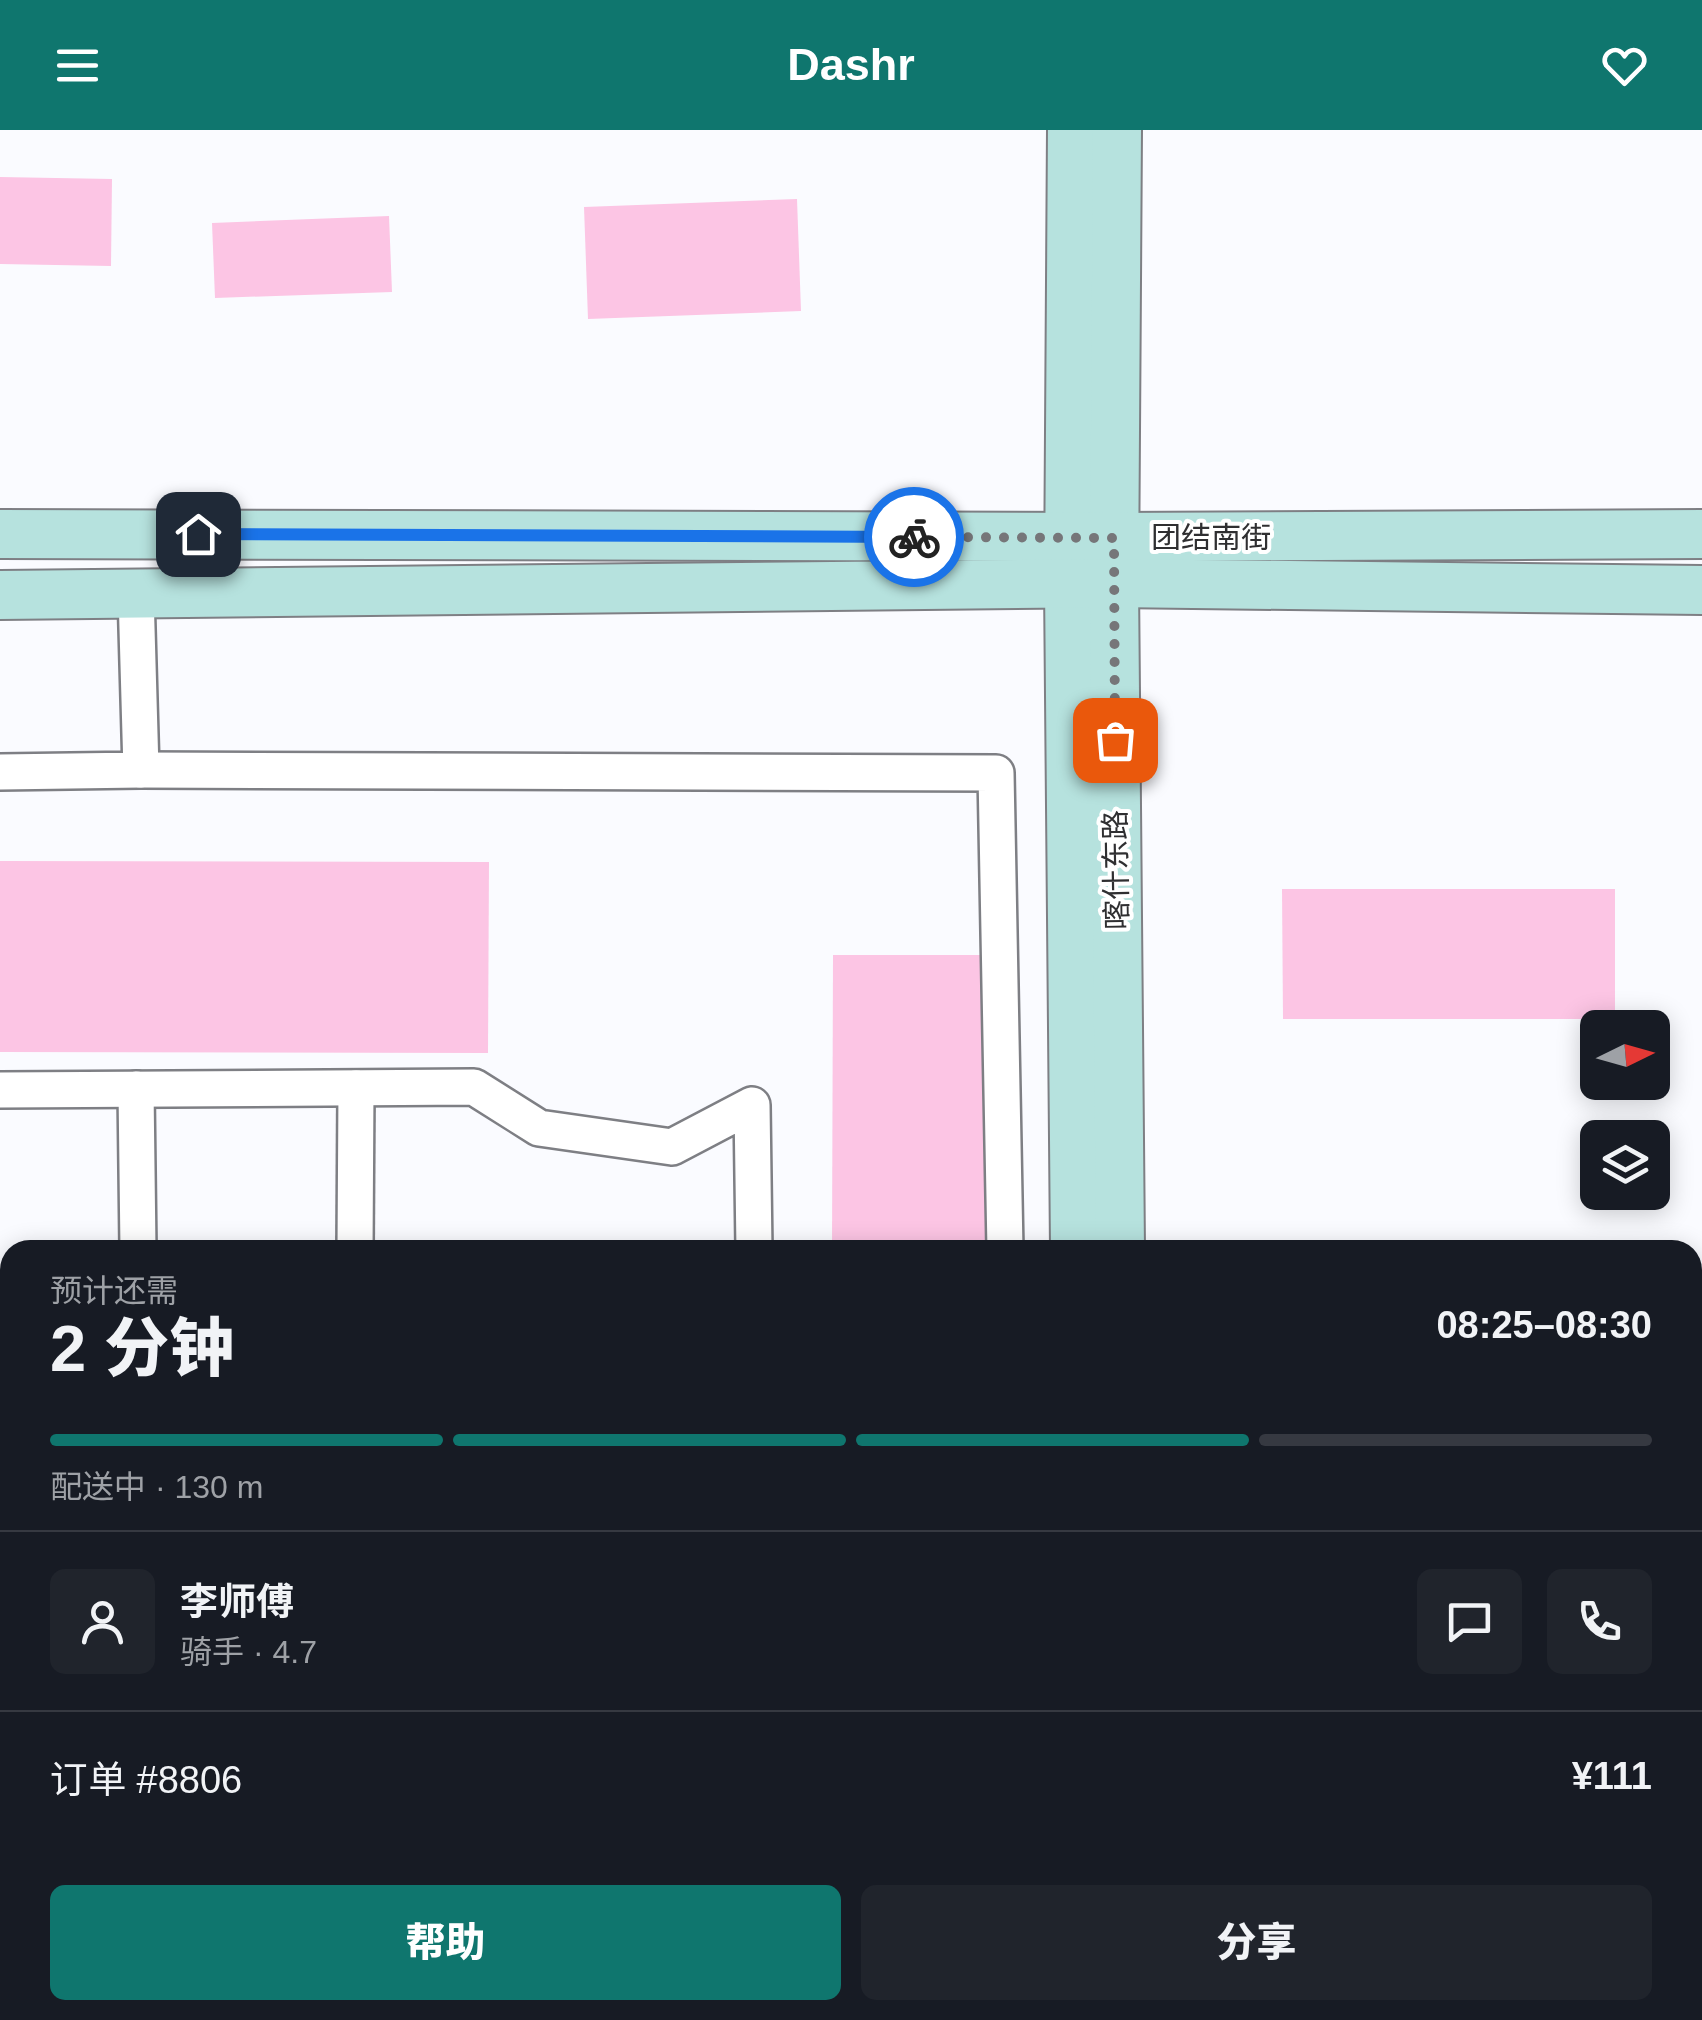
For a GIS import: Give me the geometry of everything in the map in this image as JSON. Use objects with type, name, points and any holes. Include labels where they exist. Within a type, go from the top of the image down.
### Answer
[{"type":"main road","name":"喀什东路","points":[[1072,130],[1120,1240]]},
{"type":"main road","name":"喀什东路","points":[[1075,1240],[1091,560],[1117,130]]},
{"type":"main road","name":"团结南街","points":[[0,534],[1091,560],[1702,534]]},
{"type":"main road","points":[[0,595],[136,594],[1091,560],[1702,590]]},
{"type":"street","points":[[136,594],[141,770]]},
{"type":"street","points":[[0,772],[996,773],[1005,1240]]},
{"type":"street","points":[[0,1090],[474,1087],[539,1128],[672,1147],[752,1105],[754,1240]]},
{"type":"street","points":[[354,1240],[356,1088]]},
{"type":"street","points":[[136,1090],[138,1240]]},
{"type":"building","points":[[0,177],[112,179],[111,266],[0,264]]},
{"type":"building","points":[[797,199],[801,311],[588,319],[584,207]]},
{"type":"building","points":[[389,216],[392,292],[215,298],[212,223]]},
{"type":"building","points":[[0,861],[489,862],[488,1053],[0,1052]]},
{"type":"building","points":[[1282,889],[1615,889],[1615,1010],[1580,1010],[1580,1019],[1283,1019]]},
{"type":"building","points":[[833,955],[989,955],[988,1240],[832,1240]]},
{"type":"way so far","points":[[914,537],[1114,538],[1115,740]]},
{"type":"route","points":[[198,534],[914,537]]}]
